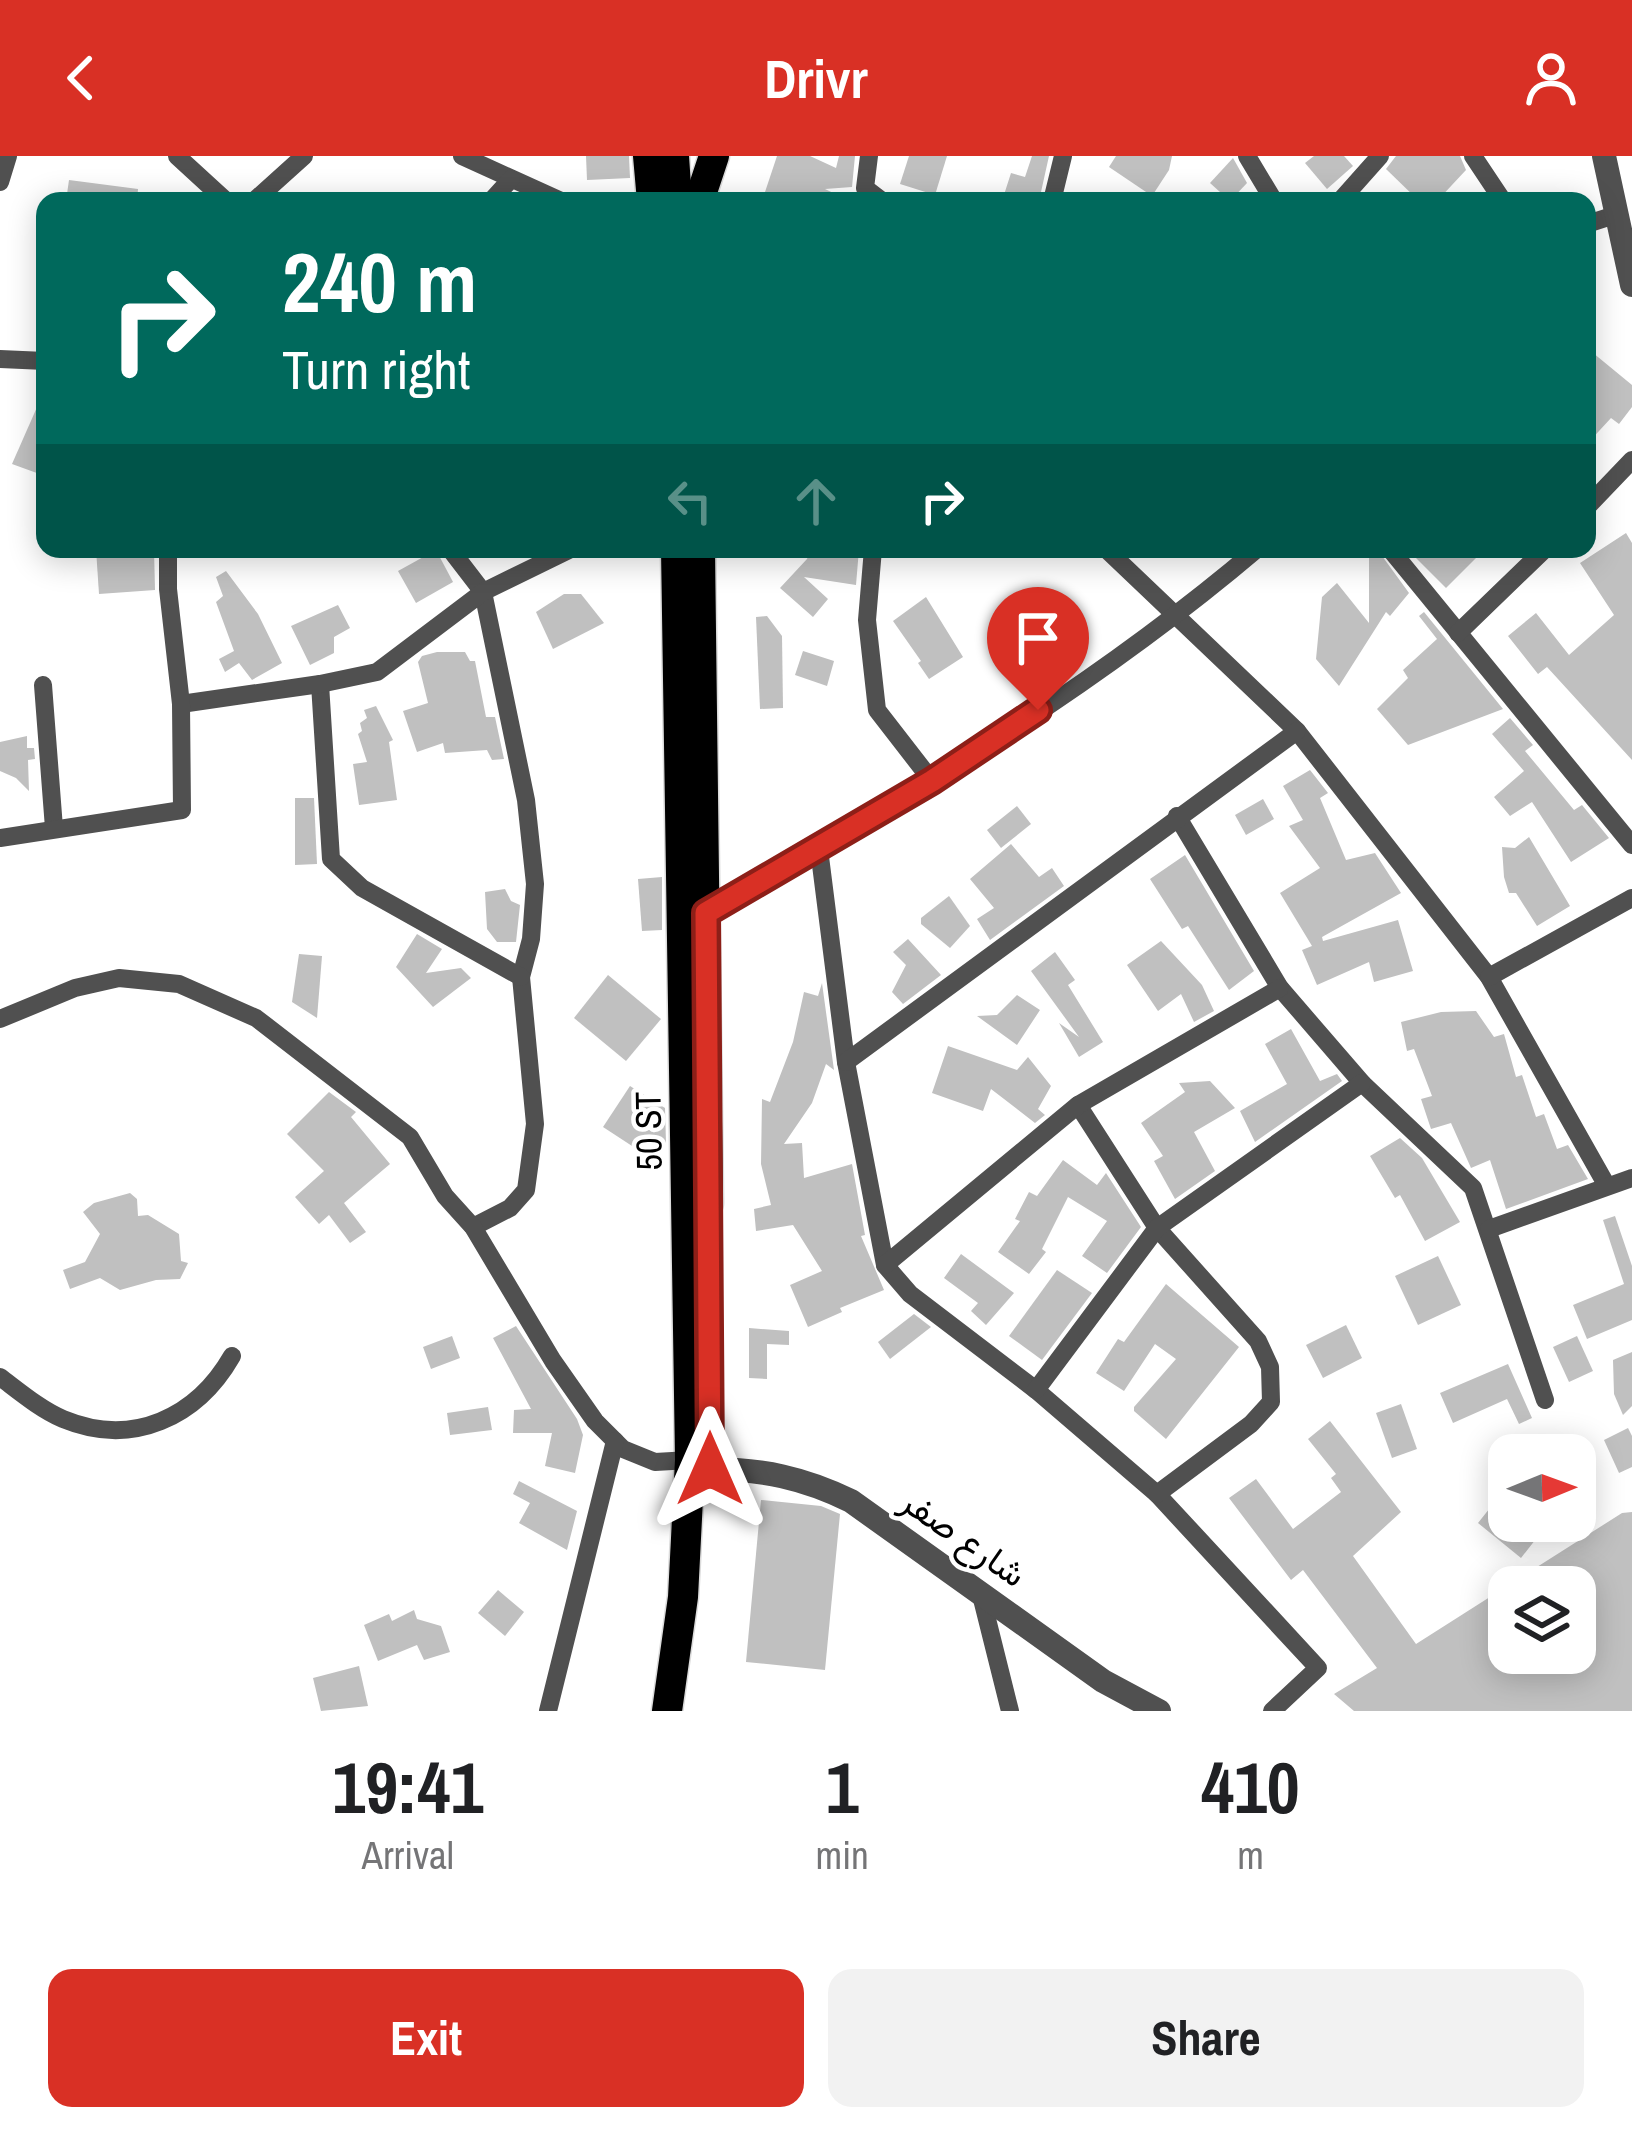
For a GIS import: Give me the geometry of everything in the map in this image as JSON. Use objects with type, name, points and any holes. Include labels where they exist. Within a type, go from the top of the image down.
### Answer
[{"type":"main road","points":[[649,156],[651,192]]},
{"type":"main road","points":[[674,156],[676,192]]},
{"type":"main road","points":[[702,192],[715,156]]},
{"type":"main road","name":"50 ST","points":[[667,1711],[700,1464],[706,913],[694,841],[677,558]]},
{"type":"main road","name":"50 ST","points":[[688,1711],[704,1572],[694,841],[700,558]]},
{"type":"street","points":[[0,182],[8,156]]},
{"type":"street","points":[[177,156],[216,192]]},
{"type":"street","points":[[264,192],[304,156]]},
{"type":"street","points":[[461,156],[541,192]]},
{"type":"street","points":[[869,156],[865,188],[870,192]]},
{"type":"street","points":[[1054,192],[1063,156]]},
{"type":"street","points":[[1246,156],[1268,192]]},
{"type":"street","points":[[1348,192],[1380,156]]},
{"type":"street","points":[[1473,156],[1497,192]]},
{"type":"street","points":[[1604,156],[1632,281]]},
{"type":"street","points":[[499,192],[511,179]]},
{"type":"street","points":[[1596,221],[1616,215]]},
{"type":"street","points":[[0,343],[1,359],[36,361]]},
{"type":"street","points":[[1596,498],[1632,460]]},
{"type":"street","points":[[0,838],[182,810],[181,704],[168,558]]},
{"type":"street","points":[[457,558],[483,592],[526,800],[536,884],[531,939],[520,977],[535,1124],[526,1190],[510,1208],[473,1227]]},
{"type":"street","points":[[181,704],[320,685],[377,672],[483,592],[553,558]]},
{"type":"street","points":[[872,558],[867,620],[877,710],[932,781]]},
{"type":"street","points":[[1116,558],[1297,731],[1489,977],[1606,1186]]},
{"type":"street","points":[[706,913],[932,781],[1178,616],[1246,558]]},
{"type":"street","points":[[1397,558],[1632,844]]},
{"type":"street","points":[[1458,633],[1536,558]]},
{"type":"street","points":[[43,685],[54,828]]},
{"type":"street","points":[[320,685],[331,859],[362,888],[520,977]]},
{"type":"street","points":[[846,1062],[1297,731]]},
{"type":"street","points":[[1178,816],[1280,988],[1362,1083],[1473,1188],[1545,1400]]},
{"type":"street","points":[[819,849],[846,1062],[885,1264],[910,1294],[1036,1390],[1156,1495],[1318,1668],[1272,1711]]},
{"type":"street","points":[[1489,977],[1632,898]]},
{"type":"street","points":[[0,1019],[75,988],[119,978],[179,984],[256,1018],[410,1137],[445,1196],[473,1227],[553,1361],[595,1421],[623,1448],[655,1462],[700,1464]]},
{"type":"street","points":[[885,1264],[1078,1105],[1280,988]]},
{"type":"street","points":[[1036,1390],[1157,1228],[1362,1083]]},
{"type":"street","points":[[1078,1105],[1157,1228],[1258,1341],[1270,1367],[1271,1402],[1251,1424],[1156,1495]]},
{"type":"street","points":[[1489,1229],[1632,1178]]},
{"type":"street","points":[[0,1377],[66,1420],[111,1428],[153,1426],[201,1398],[232,1356]]},
{"type":"street","points":[[548,1711],[615,1441]]},
{"type":"street","name":"شارع صفر","points":[[700,1464],[810,1480],[851,1501],[1103,1681],[1160,1711]]},
{"type":"street","points":[[980,1591],[1010,1711]]},
{"type":"building","points":[[586,156],[629,156],[630,178],[587,180]]},
{"type":"building","points":[[777,156],[810,156],[836,168],[839,156],[855,156],[852,187],[825,189],[831,192],[765,192]]},
{"type":"building","points":[[909,156],[947,156],[936,192],[900,184]]},
{"type":"building","points":[[1032,156],[1049,156],[1041,192],[1005,192],[1011,173],[1025,177]]},
{"type":"building","points":[[1116,156],[1172,156],[1155,192],[1146,192],[1109,167]]},
{"type":"building","points":[[1314,156],[1344,156],[1353,166],[1327,189],[1305,163]]},
{"type":"building","points":[[1396,156],[1460,156],[1466,170],[1445,192],[1410,192],[1386,169]]},
{"type":"building","points":[[1233,158],[1247,183],[1238,192],[1220,192],[1210,183]]},
{"type":"building","points":[[69,180],[138,189],[138,192],[67,192]]},
{"type":"building","points":[[1596,355],[1632,385],[1632,407],[1619,424],[1611,418],[1596,434]]},
{"type":"building","points":[[36,409],[36,473],[12,464]]},
{"type":"building","points":[[1626,533],[1632,543],[1632,760],[1547,667],[1538,674],[1508,636],[1536,613],[1569,655],[1614,615],[1580,563],[1596,558],[1596,553]]},
{"type":"building","points":[[97,558],[154,558],[155,590],[99,594]]},
{"type":"building","points":[[422,558],[440,558],[453,582],[416,603],[398,571]]},
{"type":"building","points":[[858,558],[856,585],[804,577],[828,599],[813,617],[780,588],[807,559]]},
{"type":"building","points":[[1369,558],[1384,558],[1409,593],[1390,616],[1386,612],[1339,686],[1316,659],[1322,597],[1337,583],[1369,623]]},
{"type":"building","points":[[1416,558],[1476,558],[1446,588]]},
{"type":"building","points":[[226,571],[258,614],[282,663],[252,680],[239,663],[225,672],[219,659],[234,651],[216,602],[223,596],[216,577]]},
{"type":"building","points":[[564,594],[581,594],[604,623],[553,649],[536,612]]},
{"type":"building","points":[[926,597],[963,657],[929,679],[893,621]]},
{"type":"building","points":[[338,605],[350,628],[334,637],[334,653],[310,665],[291,626]]},
{"type":"building","points":[[1424,612],[1503,709],[1408,745],[1377,709],[1408,678],[1403,670],[1437,639],[1419,616]]},
{"type":"building","points":[[767,616],[782,636],[783,708],[760,709],[756,617]]},
{"type":"building","points":[[1036,619],[1074,663],[1042,692],[1003,648]]},
{"type":"building","points":[[803,651],[834,661],[827,686],[795,675]]},
{"type":"building","points":[[437,652],[465,652],[475,661],[486,717],[495,717],[504,759],[492,760],[487,750],[445,753],[443,743],[417,752],[403,711],[428,703],[418,662]]},
{"type":"building","points":[[376,706],[393,740],[389,742],[397,800],[359,805],[353,764],[367,762],[358,734],[360,723],[367,718],[364,710]]},
{"type":"building","points":[[1510,718],[1533,745],[1525,751],[1574,810],[1582,805],[1609,838],[1571,862],[1532,802],[1510,816],[1494,797],[1524,771],[1492,734]]},
{"type":"building","points":[[27,736],[27,748],[34,748],[35,759],[28,760],[29,791],[0,771],[0,742]]},
{"type":"building","points":[[1310,770],[1328,793],[1320,798],[1346,860],[1375,853],[1401,893],[1322,937],[1323,941],[1398,920],[1413,971],[1374,982],[1369,962],[1317,985],[1302,950],[1312,946],[1280,893],[1320,868],[1289,826],[1303,820],[1283,786]]},
{"type":"building","points":[[295,798],[314,798],[317,864],[295,865]]},
{"type":"building","points":[[1263,799],[1274,819],[1246,835],[1235,815]]},
{"type":"building","points":[[1017,806],[1031,824],[1001,848],[987,830]]},
{"type":"building","points":[[1529,837],[1570,906],[1537,926],[1516,893],[1509,893],[1504,877],[1502,847],[1515,848]]},
{"type":"building","points":[[1011,844],[1039,877],[1052,868],[1064,886],[990,940],[977,919],[994,908],[970,879]]},
{"type":"building","points":[[1185,855],[1254,971],[1229,990],[1188,926],[1182,929],[1150,879]]},
{"type":"building","points":[[662,877],[662,930],[642,931],[638,879]]},
{"type":"building","points":[[505,889],[511,901],[520,905],[516,942],[497,942],[487,929],[485,892]]},
{"type":"building","points":[[949,896],[970,926],[950,948],[921,924],[921,918]]},
{"type":"building","points":[[417,934],[442,949],[426,973],[461,968],[471,978],[433,1007],[396,967]]},
{"type":"building","points":[[908,939],[941,975],[903,1004],[892,992],[906,965],[893,952]]},
{"type":"building","points":[[1161,941],[1202,985],[1214,1011],[1194,1022],[1181,994],[1158,1011],[1127,965]]},
{"type":"building","points":[[1055,952],[1075,980],[1068,985],[1103,1042],[1079,1057],[1059,1023],[1079,1037],[1031,971]]},
{"type":"building","points":[[299,954],[322,956],[317,1018],[292,1002]]},
{"type":"building","points":[[608,975],[661,1019],[626,1061],[574,1018]]},
{"type":"building","points":[[822,983],[834,1070],[826,1064],[812,1103],[784,1144],[802,1143],[804,1178],[852,1164],[865,1235],[861,1236],[884,1290],[808,1327],[790,1285],[822,1271],[793,1225],[756,1231],[754,1209],[771,1205],[761,1164],[762,1099],[770,1102],[793,1042],[804,992],[818,996]]},
{"type":"building","points":[[1017,995],[1040,1010],[1017,1045],[977,1016],[997,1015]]},
{"type":"building","points":[[1476,1011],[1494,1037],[1504,1034],[1516,1077],[1522,1075],[1536,1117],[1544,1114],[1557,1149],[1568,1145],[1588,1179],[1506,1209],[1490,1160],[1471,1168],[1451,1123],[1431,1129],[1421,1099],[1432,1096],[1414,1049],[1407,1051],[1401,1022],[1441,1012]]},
{"type":"building","points":[[1291,1029],[1320,1081],[1337,1074],[1342,1081],[1255,1142],[1240,1111],[1287,1084],[1265,1044]]},
{"type":"building","points":[[948,1046],[1017,1070],[1028,1057],[1051,1086],[1038,1109],[1045,1115],[1035,1123],[991,1089],[983,1111],[932,1093]]},
{"type":"building","points":[[1210,1081],[1235,1108],[1194,1132],[1215,1171],[1175,1199],[1154,1161],[1163,1156],[1141,1123],[1185,1092],[1179,1083]]},
{"type":"building","points":[[630,1086],[665,1108],[666,1143],[655,1161],[603,1127]]},
{"type":"building","points":[[329,1092],[356,1112],[351,1117],[390,1164],[344,1203],[366,1232],[350,1243],[329,1215],[319,1224],[295,1197],[324,1171],[287,1134]]},
{"type":"building","points":[[1400,1138],[1422,1158],[1460,1222],[1425,1241],[1400,1195],[1395,1198],[1370,1156]]},
{"type":"building","points":[[1063,1160],[1097,1185],[1106,1173],[1141,1227],[1107,1273],[1082,1256],[1107,1221],[1068,1197],[1042,1249],[1046,1252],[1029,1274],[998,1252],[1020,1221],[1015,1219],[1029,1192],[1037,1196]]},
{"type":"building","points":[[130,1193],[137,1199],[138,1216],[148,1215],[179,1234],[181,1261],[188,1263],[180,1279],[120,1290],[100,1278],[70,1289],[63,1270],[85,1262],[100,1234],[83,1212],[94,1203]]},
{"type":"building","points":[[1615,1216],[1632,1266],[1632,1320],[1587,1339],[1573,1305],[1624,1284],[1603,1220]]},
{"type":"building","points":[[961,1254],[1014,1293],[986,1325],[971,1311],[978,1303],[944,1278]]},
{"type":"building","points":[[1438,1256],[1461,1305],[1418,1325],[1395,1276]]},
{"type":"building","points":[[1057,1270],[1092,1293],[1042,1360],[1009,1336]]},
{"type":"building","points":[[1166,1284],[1239,1347],[1166,1439],[1134,1407],[1176,1359],[1155,1344],[1124,1391],[1096,1373],[1118,1339],[1124,1342]]},
{"type":"building","points":[[914,1314],[931,1327],[890,1359],[878,1342]]},
{"type":"building","points":[[1346,1325],[1362,1358],[1323,1378],[1306,1345]]},
{"type":"building","points":[[516,1326],[577,1419],[583,1435],[575,1473],[545,1466],[552,1433],[513,1433],[514,1410],[531,1409],[493,1338]]},
{"type":"building","points":[[749,1328],[789,1331],[789,1345],[767,1344],[767,1379],[749,1378]]},
{"type":"building","points":[[452,1336],[460,1358],[431,1369],[423,1347]]},
{"type":"building","points":[[1577,1336],[1593,1371],[1569,1382],[1553,1347]]},
{"type":"building","points":[[1632,1352],[1632,1406],[1623,1415],[1614,1394],[1613,1360]]},
{"type":"building","points":[[1508,1364],[1532,1418],[1519,1424],[1507,1399],[1453,1423],[1440,1393]]},
{"type":"building","points":[[1401,1404],[1417,1449],[1392,1458],[1376,1413]]},
{"type":"building","points":[[488,1407],[492,1430],[450,1435],[447,1413]]},
{"type":"building","points":[[1330,1421],[1401,1512],[1353,1556],[1416,1644],[1488,1598],[1488,1674],[1596,1674],[1596,1566],[1539,1566],[1576,1542],[1596,1542],[1596,1530],[1632,1512],[1632,1711],[1354,1711],[1334,1694],[1377,1668],[1303,1570],[1291,1580],[1229,1498],[1256,1479],[1293,1529],[1341,1492],[1331,1478],[1336,1474],[1308,1439]]},
{"type":"building","points":[[1628,1428],[1632,1467],[1619,1473],[1604,1440]]},
{"type":"building","points":[[519,1481],[577,1511],[567,1550],[519,1523],[530,1503],[513,1494]]},
{"type":"building","points":[[761,1500],[821,1506],[840,1514],[825,1670],[746,1662]]},
{"type":"building","points":[[1488,1510],[1488,1531],[1478,1523]]},
{"type":"building","points":[[1501,1542],[1534,1542],[1521,1558]]},
{"type":"building","points":[[498,1590],[524,1612],[505,1636],[478,1613]]},
{"type":"building","points":[[414,1610],[417,1619],[441,1626],[450,1652],[424,1660],[417,1645],[378,1661],[364,1625],[389,1614],[392,1621]]},
{"type":"building","points":[[359,1666],[368,1706],[321,1711],[313,1678]]},
{"type":"route","points":[[710,1469],[706,913],[932,781],[1038,710]]}]
